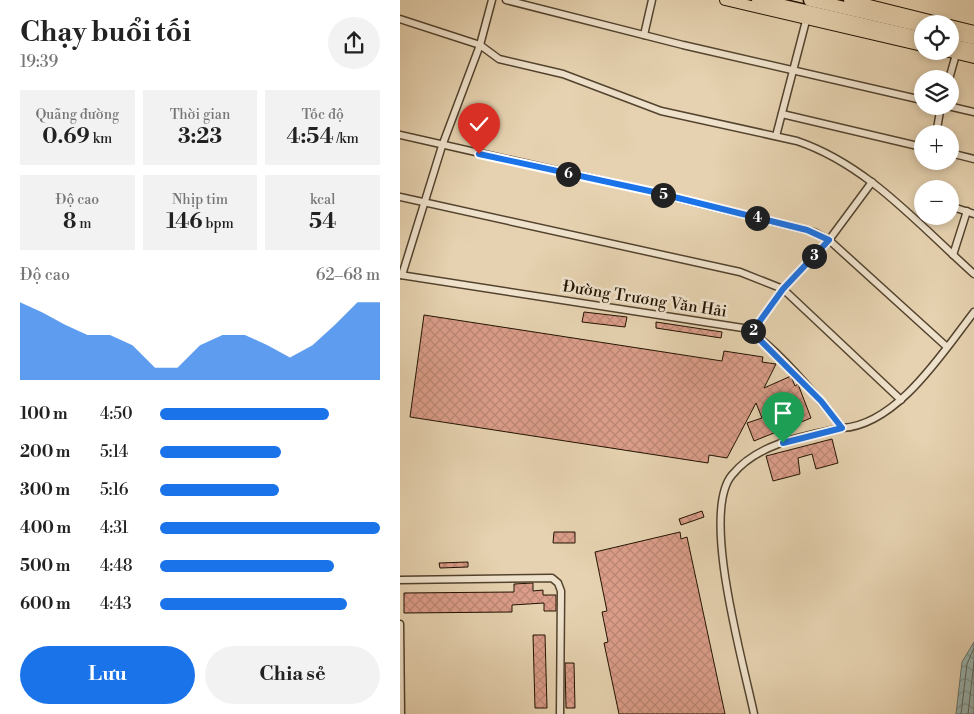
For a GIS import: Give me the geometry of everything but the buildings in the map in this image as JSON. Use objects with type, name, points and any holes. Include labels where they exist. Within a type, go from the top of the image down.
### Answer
[{"type":"highway","points":[[758,0],[808,10],[914,36]]},
{"type":"highway","points":[[808,10],[865,8],[914,23]]},
{"type":"highway","points":[[959,34],[974,38]]},
{"type":"highway","points":[[959,48],[974,50]]},
{"type":"main road","points":[[725,0],[808,10],[914,43]]},
{"type":"main road","points":[[849,0],[865,8],[914,18]]},
{"type":"main road","points":[[959,27],[974,31]]},
{"type":"main road","points":[[959,50],[974,58]]},
{"type":"street","points":[[401,275],[442,146],[480,45],[492,0]]},
{"type":"street","points":[[506,0],[644,35],[914,98]]},
{"type":"street","points":[[644,35],[652,0]]},
{"type":"street","points":[[776,136],[808,10]]},
{"type":"street","points":[[400,19],[480,45],[499,59],[563,74],[661,111],[813,146],[842,161],[872,182],[974,274]]},
{"type":"street","points":[[959,109],[974,112]]},
{"type":"street","points":[[782,114],[914,145]]},
{"type":"street","points":[[400,135],[442,146],[654,192],[807,230],[829,240],[947,347]]},
{"type":"street","points":[[959,156],[974,159]]},
{"type":"street","points":[[752,332],[783,289],[829,240],[872,182]]},
{"type":"street","points":[[400,196],[740,272],[783,289],[902,400]]},
{"type":"street","points":[[959,209],[974,214]]},
{"type":"street","points":[[953,255],[967,211]]},
{"type":"street","name":"Đường Trương Văn Hải","points":[[401,275],[735,325],[752,332],[821,401],[842,428]]},
{"type":"street","points":[[754,714],[724,566],[720,528],[724,487],[738,468],[772,447],[842,428],[854,428],[879,418],[902,400],[974,312]]},
{"type":"street","points":[[400,580],[552,578],[558,583],[561,591],[560,714]]},
{"type":"street","points":[[400,624],[400,714]]},
{"type":"water","points":[[974,642],[974,714],[956,714],[962,662]]},
{"type":"route","points":[[479,154],[654,192],[807,230],[820,234],[829,240],[783,289],[752,332],[821,401],[842,428],[783,443]]}]
